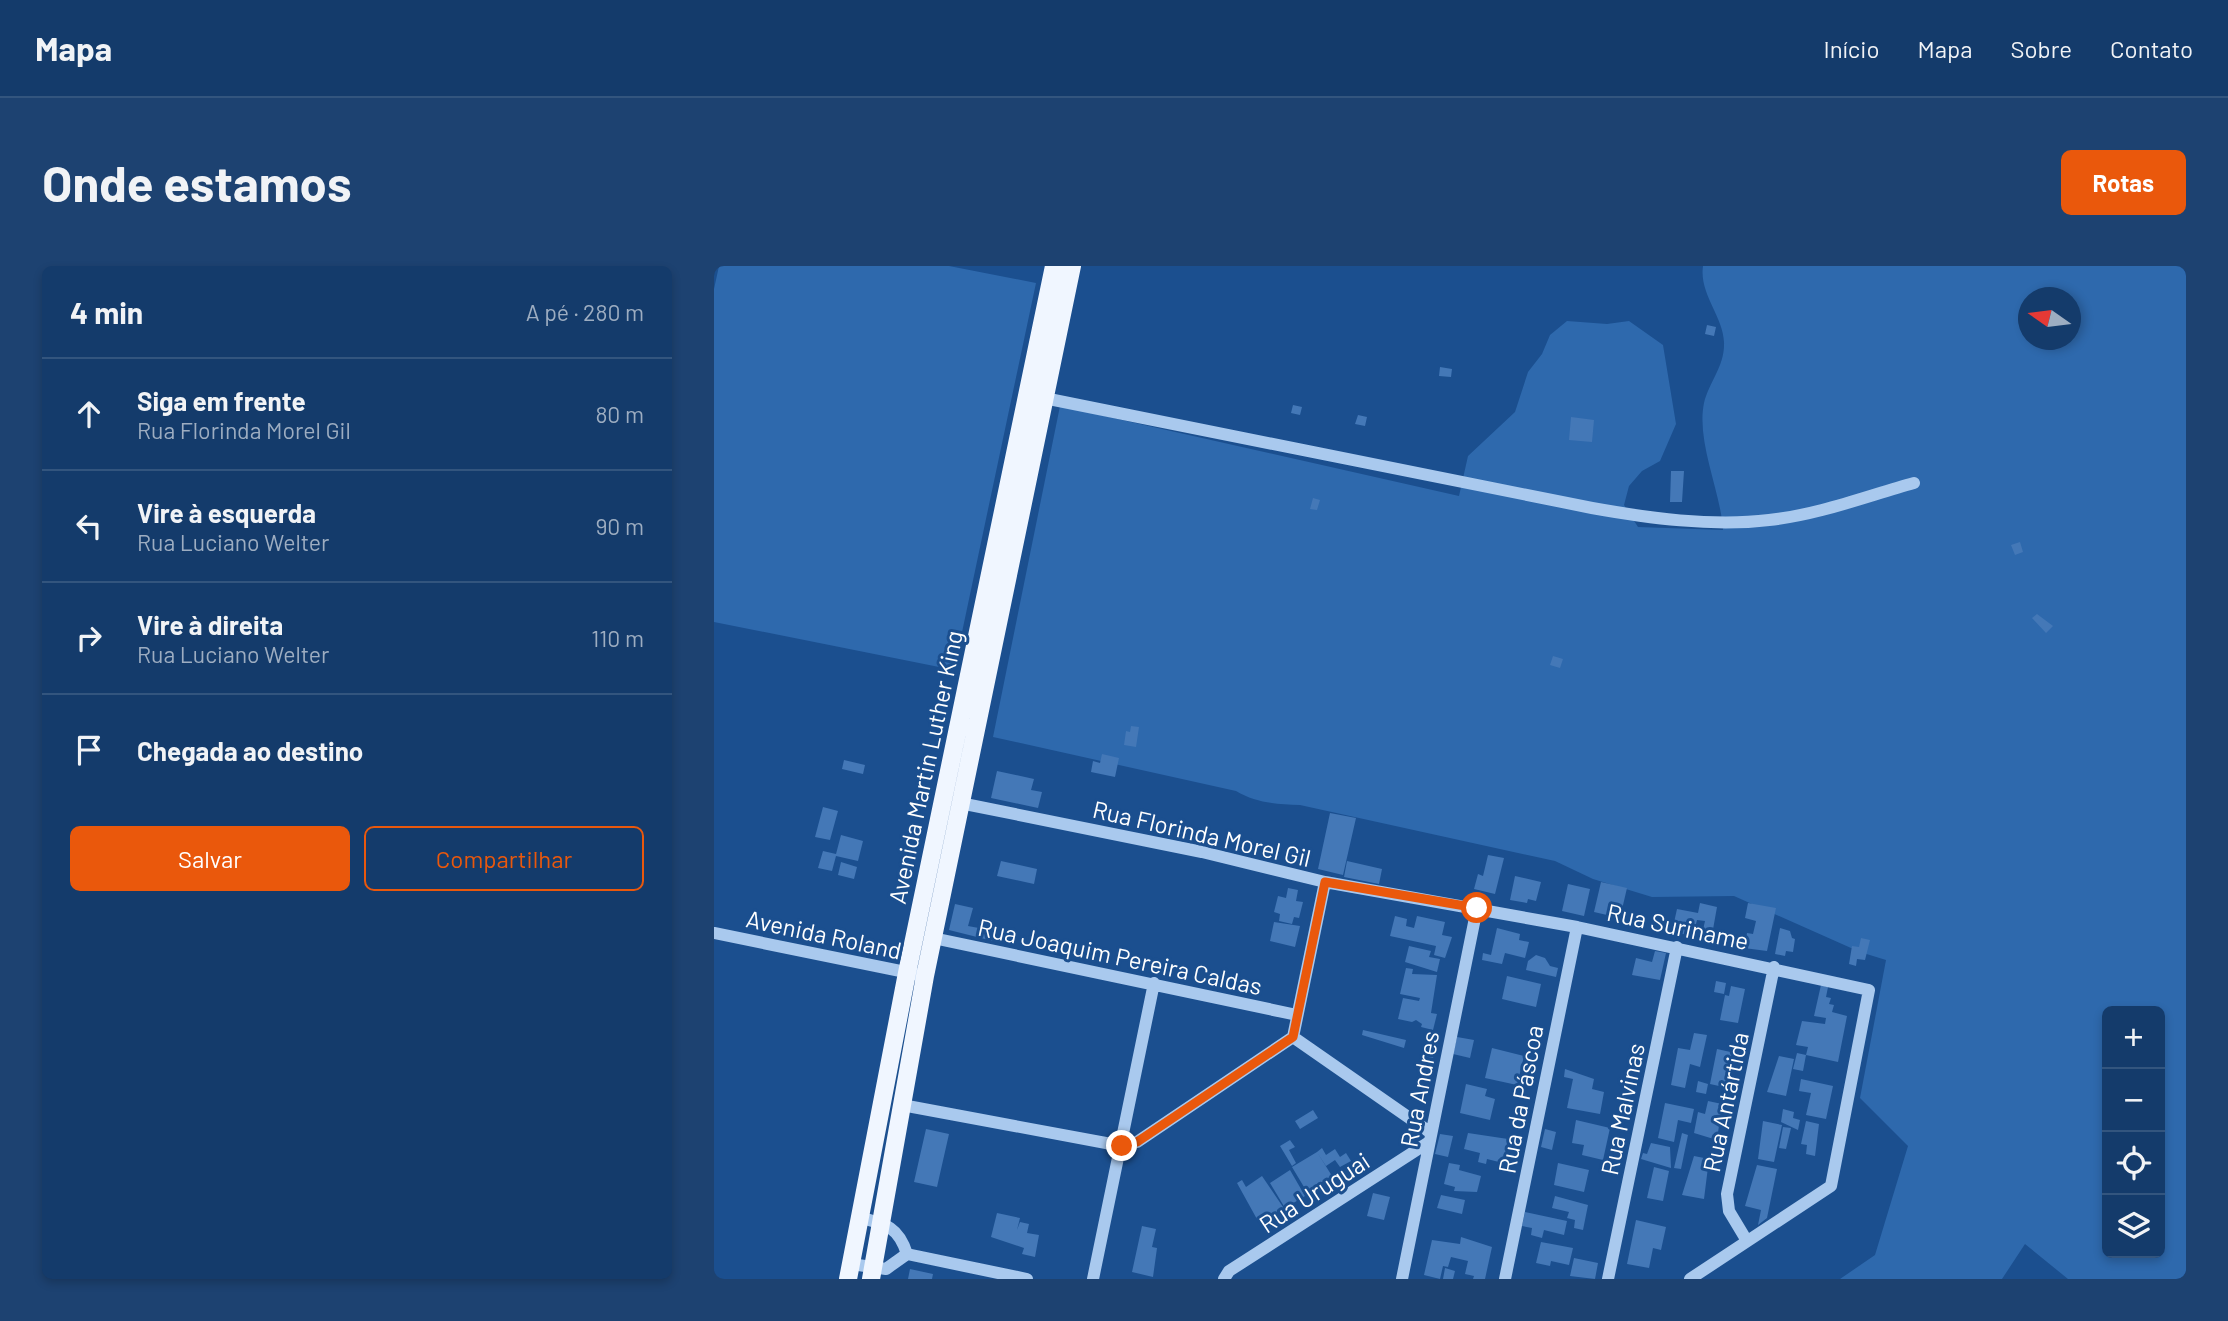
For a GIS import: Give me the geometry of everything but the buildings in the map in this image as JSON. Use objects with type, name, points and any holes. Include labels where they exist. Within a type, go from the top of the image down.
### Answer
[{"type":"main road","name":"Avenida Martin Luther King","points":[[850,1272],[916,975],[1054,266]]},
{"type":"main road","name":"Avenida Martin Luther King","points":[[872,1274],[902,1105],[916,975],[933,938],[1072,266]]},
{"type":"street","points":[[1044,398],[1592,508],[1655,517],[1742,522],[1769,520],[1798,516],[1914,483]]},
{"type":"street","name":"Rua Florinda Morel Gil","points":[[960,803],[1202,852],[1325,882],[1477,908]]},
{"type":"street","points":[[902,1105],[1122,1146],[1137,1142],[1293,1037],[1325,882]]},
{"type":"street","name":"Rua Suriname","points":[[1477,908],[1774,967],[1869,990],[1831,1186],[1747,1241]]},
{"type":"street","name":"Rua Andres","points":[[1402,1279],[1477,908]]},
{"type":"street","name":"Rua da Páscoa","points":[[1505,1279],[1577,926]]},
{"type":"street","name":"Avenida Roland","points":[[714,933],[916,975]]},
{"type":"street","name":"Rua Joaquim Pereira Caldas","points":[[933,938],[1297,1015]]},
{"type":"street","name":"Rua Malvinas","points":[[1608,1279],[1677,947]]},
{"type":"street","name":"Rua Antártida","points":[[1747,1241],[1729,1211],[1727,1194],[1774,967]]},
{"type":"street","points":[[1093,1279],[1154,984]]},
{"type":"street","points":[[1293,1037],[1430,1138]]},
{"type":"street","name":"Rua Uruguai","points":[[1224,1279],[1229,1271],[1430,1138]]},
{"type":"street","points":[[860,1218],[882,1222],[900,1234],[907,1254]]},
{"type":"street","points":[[1690,1279],[1747,1241]]},
{"type":"street","points":[[850,1272],[872,1274],[893,1267],[907,1254]]},
{"type":"street","points":[[907,1254],[1027,1279]]},
{"type":"shaded area","points":[[719,266],[949,266],[1036,283],[954,670],[714,622],[714,289]]},
{"type":"shaded area","points":[[1703,266],[2186,266],[2186,1279],[2068,1279],[2025,1244],[2002,1279],[1840,1279],[1875,1255],[1908,1146],[1860,1098],[1886,960],[1860,952],[1734,896],[1652,897],[1593,879],[1555,861],[1300,805],[1259,800],[1236,791],[993,737],[1060,406],[1459,496],[1468,456],[1515,412],[1528,372],[1542,354],[1550,335],[1567,321],[1607,324],[1629,321],[1663,345],[1676,424],[1660,461],[1642,471],[1629,486],[1624,505],[1638,527],[1723,530],[1702,418],[1706,395],[1722,359],[1724,342],[1720,323],[1704,286]]},
{"type":"route","points":[[1122,1146],[1137,1142],[1293,1037],[1325,882],[1477,908]]}]
